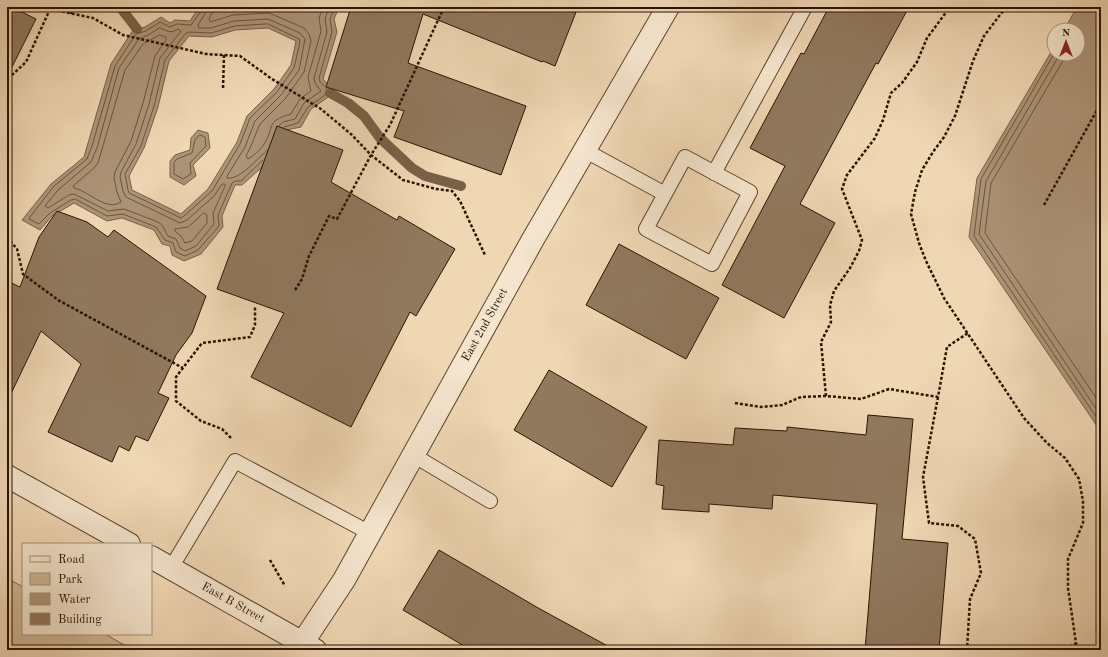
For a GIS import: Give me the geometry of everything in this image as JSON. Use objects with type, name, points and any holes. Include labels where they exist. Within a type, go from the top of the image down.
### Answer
[{"type":"street","name":"East 2nd Street","points":[[309,646],[532,241],[668,7]]},
{"type":"street","points":[[7,476],[126,543]]},
{"type":"street","name":"East B Street","points":[[152,558],[309,646]]},
{"type":"lane","points":[[714,173],[805,7]]},
{"type":"lane","points":[[584,150],[665,194]]},
{"type":"lane","points":[[685,157],[750,192],[712,264],[646,229],[665,194],[685,157]]},
{"type":"lane","points":[[413,455],[490,501]]},
{"type":"lane","points":[[171,568],[235,461],[370,533]]},
{"type":"path","points":[[71,14],[72,7]]},
{"type":"path","points":[[295,290],[302,280],[309,256],[329,216],[337,219],[371,155],[390,125],[444,7]]},
{"type":"path","points":[[826,396],[821,342],[831,322],[830,305],[834,291],[859,252],[862,240],[842,189],[847,174],[875,138],[883,120],[891,93],[902,83],[917,62],[926,38],[950,7]]},
{"type":"path","points":[[1006,7],[984,36],[973,61],[955,116],[944,137],[922,170],[915,192],[911,214],[926,261],[944,298],[1024,418],[1046,443],[1065,458],[1079,479],[1083,501],[1083,523],[1068,559],[1068,588],[1077,650]]},
{"type":"path","points":[[7,84],[12,76],[26,62],[49,8],[93,18],[123,35],[206,54],[240,56],[272,79],[321,109],[352,135],[371,155],[403,180],[436,189],[452,191],[460,201],[485,255]]},
{"type":"path","points":[[223,88],[224,55]]},
{"type":"path","points":[[1044,205],[1101,103]]},
{"type":"path","points":[[7,237],[17,249],[23,274],[28,278],[58,300],[183,368]]},
{"type":"path","points":[[233,441],[222,428],[201,421],[176,401],[176,377],[202,343],[250,337],[255,325],[255,306]]},
{"type":"path","points":[[967,650],[970,599],[981,573],[975,539],[958,526],[929,523],[923,477],[947,347],[968,333]]},
{"type":"path","points":[[735,403],[761,407],[782,405],[800,397],[826,396],[861,399],[890,389],[938,397]]},
{"type":"path","points":[[270,560],[285,586]]},
{"type":"path","points":[[1065,650],[1076,643]]},
{"type":"green space","points":[[7,578],[22,586],[22,635],[107,635],[133,650],[7,650]]},
{"type":"water","points":[[199,7],[339,7],[334,19],[337,32],[323,79],[332,89],[327,98],[311,109],[301,127],[286,130],[277,154],[242,185],[235,185],[222,216],[223,227],[201,254],[184,261],[172,255],[170,246],[162,244],[154,230],[122,218],[107,221],[74,203],[52,216],[40,230],[22,220],[51,184],[84,157],[111,64],[133,30],[145,27],[161,17],[170,23],[175,20],[190,21]],"holes":[[[268,28],[296,41],[291,65],[274,89],[247,116],[237,142],[208,189],[181,214],[132,190],[129,176],[144,148],[158,107],[169,61],[189,36],[212,37],[235,30]]]},
{"type":"water","points":[[1077,7],[1101,7],[1101,432],[969,237],[977,178],[1046,61],[1046,62],[1086,62],[1086,22],[1069,22]]},
{"type":"water","points":[[198,130],[208,133],[210,148],[193,165],[196,176],[184,185],[170,177],[170,161],[175,155],[190,150],[191,138]]},
{"type":"building","points":[[7,7],[12,7],[36,19],[7,77]]},
{"type":"building","points":[[351,7],[578,7],[555,66],[423,14],[408,63],[526,106],[501,175],[394,137],[404,111],[326,87]]},
{"type":"building","points":[[829,7],[909,7],[878,64],[876,63],[800,204],[835,223],[784,318],[722,285],[785,166],[750,148],[801,53],[804,54]]},
{"type":"building","points":[[277,126],[343,150],[331,182],[397,220],[399,216],[455,249],[416,316],[410,312],[351,427],[251,377],[284,313],[217,289]]},
{"type":"building","points":[[57,211],[87,222],[108,237],[114,230],[206,296],[192,333],[176,355],[158,393],[169,398],[148,441],[136,436],[129,451],[119,446],[112,462],[48,432],[81,364],[41,331],[7,402],[7,281],[20,287],[39,237]]},
{"type":"building","points":[[619,244],[719,298],[686,359],[586,305]]},
{"type":"building","points":[[549,370],[647,427],[612,487],[514,430]]},
{"type":"building","points":[[868,415],[913,419],[902,539],[948,543],[939,650],[865,650],[877,504],[773,495],[772,509],[709,504],[709,512],[662,509],[664,486],[656,484],[659,440],[733,445],[735,428],[787,431],[787,427],[866,435]]},
{"type":"building","points":[[439,550],[540,609],[615,650],[471,650],[403,610]]},
{"type":"waterway","points":[[120,7],[137,29]]},
{"type":"waterway","points":[[330,93],[348,103],[364,116],[380,138],[412,168],[425,176],[461,186]]}]
